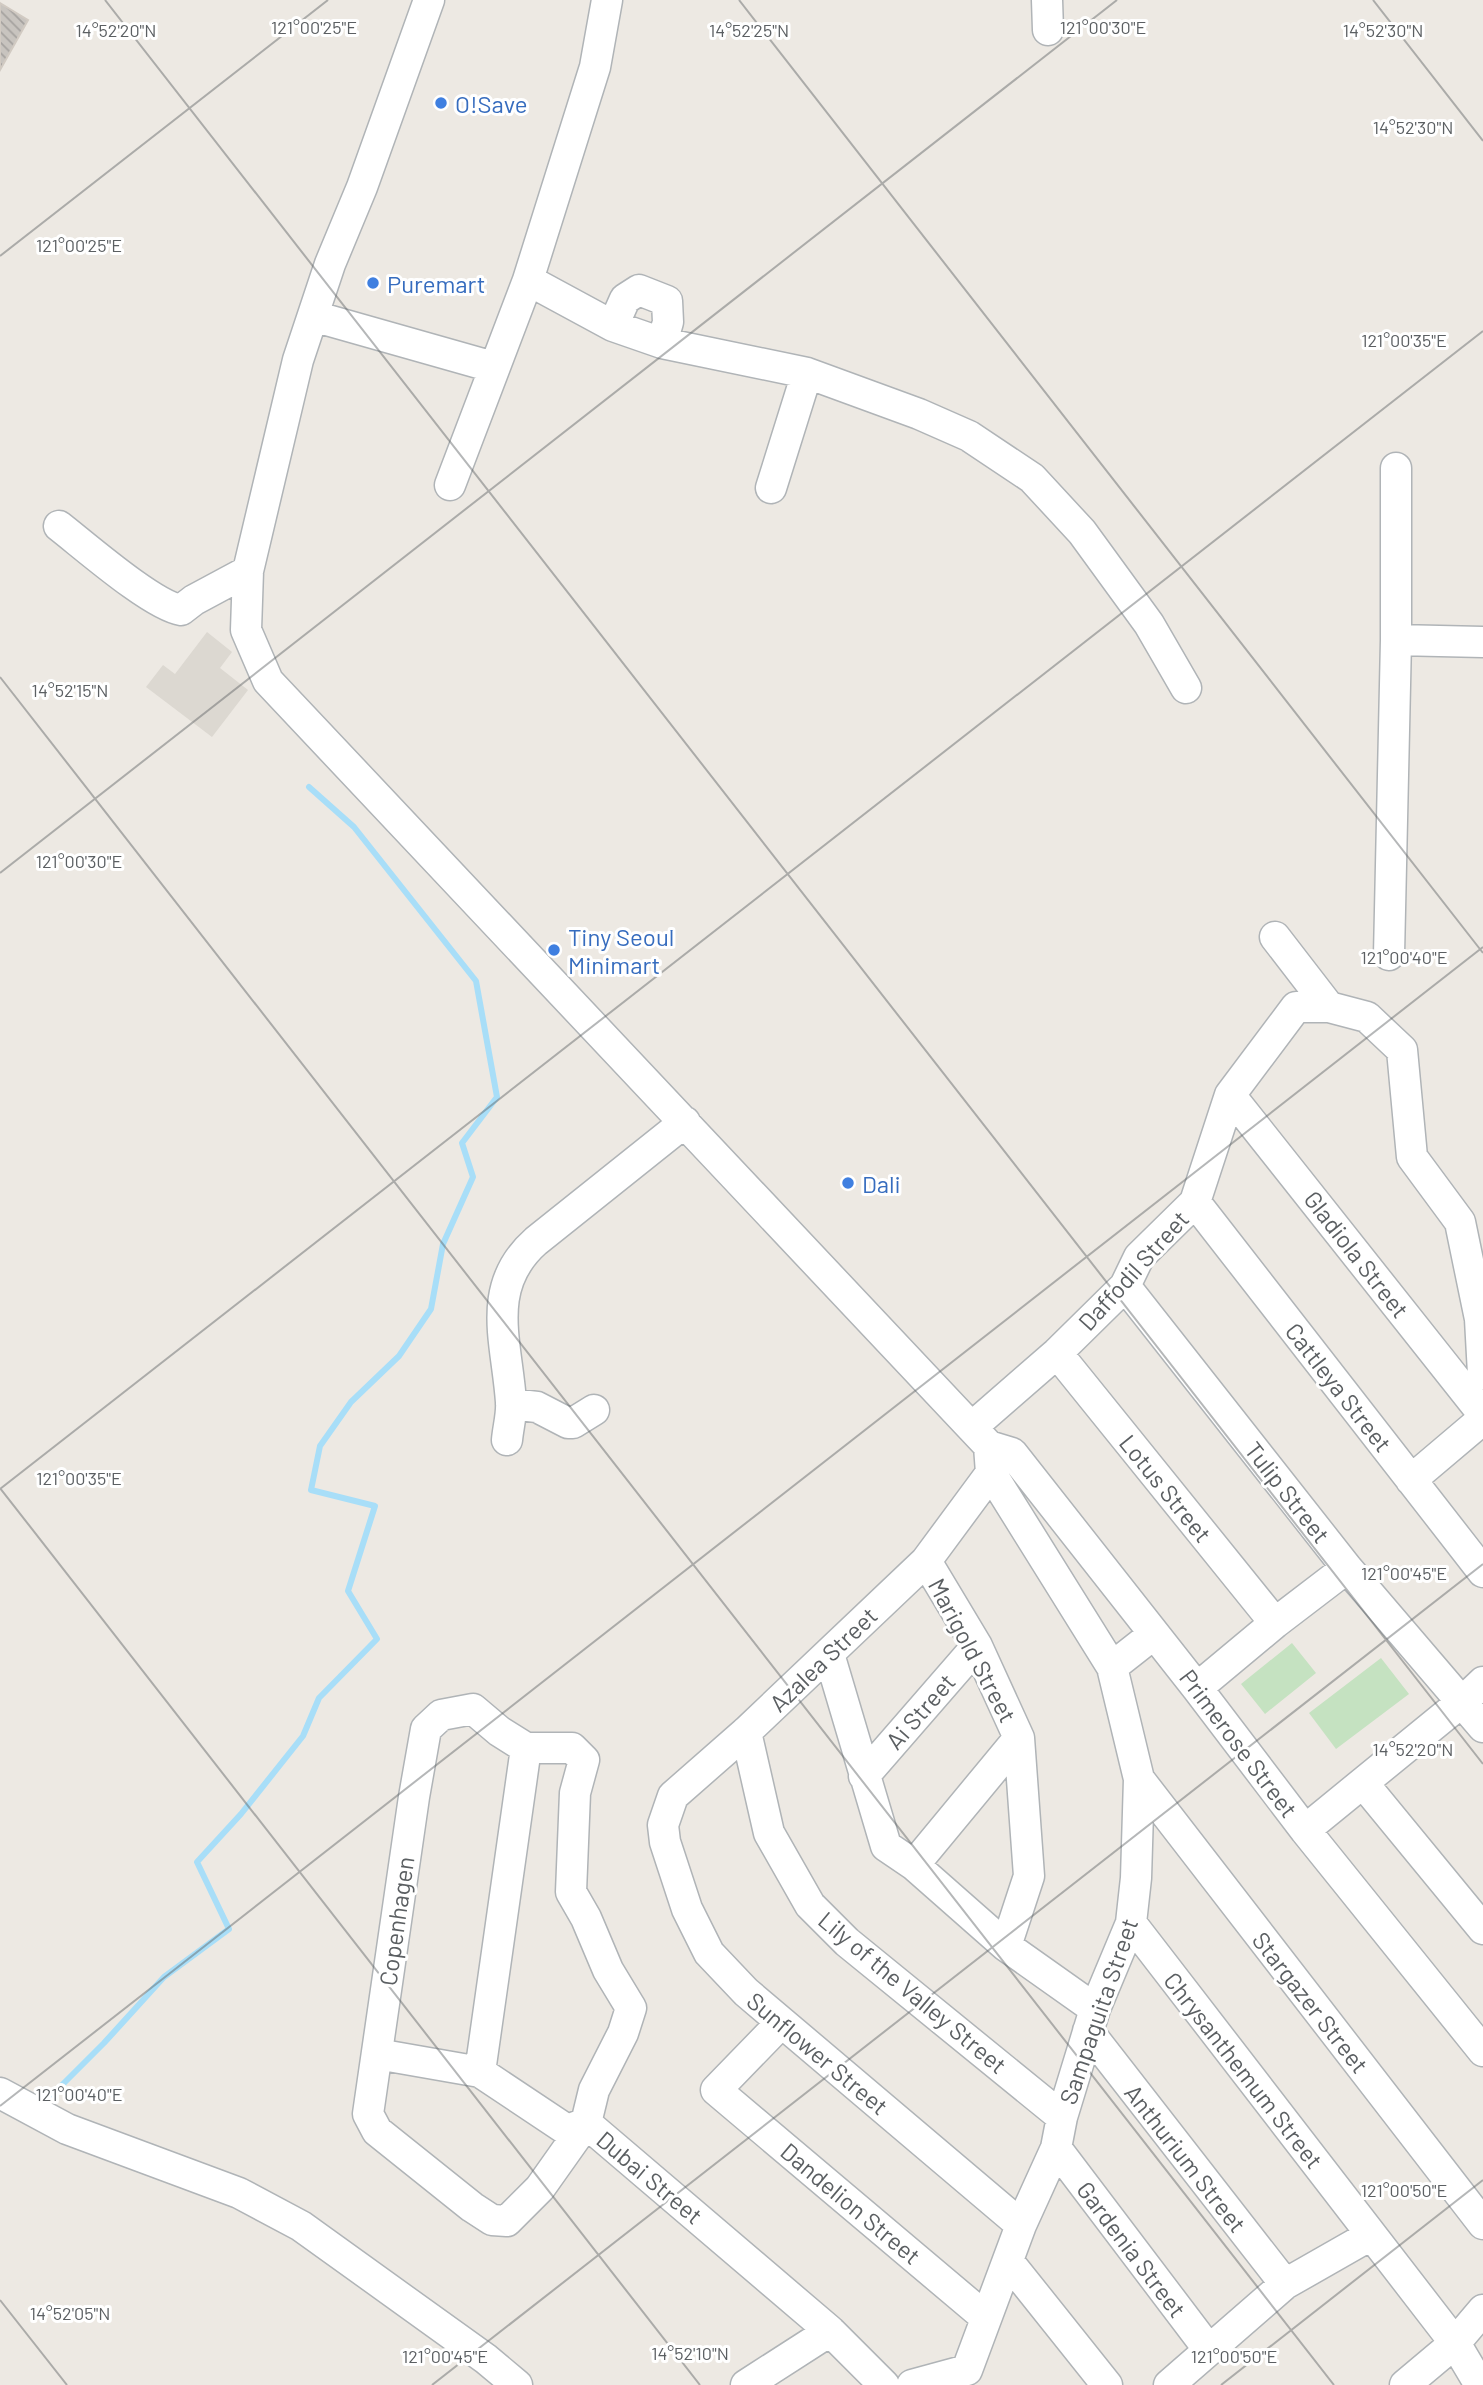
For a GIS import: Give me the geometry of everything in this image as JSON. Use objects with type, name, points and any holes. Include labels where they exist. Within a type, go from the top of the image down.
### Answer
[{"type":"street","points":[[429,0],[362,187],[330,264],[299,360],[248,571],[246,630],[268,681],[685,1122],[984,1448]]},
{"type":"street","points":[[450,485],[528,280],[595,67],[607,0]]},
{"type":"street","points":[[1047,0],[1048,30]]},
{"type":"street","points":[[528,280],[613,326],[662,343],[807,373],[919,414],[969,436],[1032,478],[1082,532],[1149,624],[1186,688]]},
{"type":"street","points":[[613,326],[625,299],[639,290],[667,301],[668,322],[662,343]]},
{"type":"street","points":[[313,316],[493,367]]},
{"type":"street","points":[[771,488],[807,373]]},
{"type":"street","points":[[1389,955],[1396,640],[1396,468]]},
{"type":"street","points":[[59,526],[150,596],[171,608],[181,610],[194,600],[248,571]]},
{"type":"street","points":[[1396,640],[1483,642]]},
{"type":"street","points":[[1275,937],[1329,1007]]},
{"type":"street","name":"Daffodil Street","points":[[984,1448],[1058,1353],[1125,1286],[1139,1257],[1195,1202],[1230,1095],[1296,1007],[1329,1007],[1367,1017],[1402,1050],[1412,1157],[1460,1222],[1480,1319],[1483,1374]]},
{"type":"street","name":"Gladiola Street","points":[[1230,1095],[1483,1414]]},
{"type":"street","points":[[507,1440],[511,1404],[503,1347],[503,1300],[510,1272],[522,1254],[536,1241],[685,1122]]},
{"type":"street","name":"Cattleya Street","points":[[1195,1202],[1483,1572]]},
{"type":"street","name":"Tulip Street","points":[[1125,1286],[1347,1568],[1473,1692],[1483,1727]]},
{"type":"street","name":"Lotus Street","points":[[1058,1353],[1275,1623]]},
{"type":"street","points":[[511,1404],[537,1407],[568,1423],[573,1423],[594,1410]]},
{"type":"street","points":[[1410,1480],[1483,1419]]},
{"type":"street","name":"Azalea Street","points":[[665,1842],[663,1825],[673,1796],[746,1732],[926,1561],[984,1448]]},
{"type":"street","name":"Primerose Street","points":[[984,1448],[1012,1453],[1305,1830],[1483,2051]]},
{"type":"street","name":"Sampaguita Street","points":[[912,2385],[973,2377],[985,2317],[1021,2225],[1056,2148],[1062,2117],[1091,2020],[1131,1923],[1136,1878],[1139,1779],[1112,1667],[984,1448]]},
{"type":"street","name":"Marigold Street","points":[[926,1561],[977,1646],[1019,1738],[1029,1876],[1006,1946]]},
{"type":"street","points":[[1197,1688],[1347,1568]]},
{"type":"street","points":[[1112,1667],[1154,1634]]},
{"type":"street","name":"Ai Street","points":[[864,1776],[977,1646]]},
{"type":"street","name":"Anthurium Street","points":[[829,1654],[886,1846],[914,1866],[1091,2020],[1284,2284]]},
{"type":"street","points":[[1305,1830],[1473,1692]]},
{"type":"street","name":"Copenhagen","points":[[526,1748],[499,1731],[474,1709],[441,1715],[426,1729],[368,2113],[377,2132],[472,2207],[492,2220],[507,2221],[540,2188],[586,2123]]},
{"type":"street","name":"Lily of the Valley Street","points":[[746,1732],[769,1833],[810,1905],[847,1942],[1062,2117]]},
{"type":"street","points":[[914,1866],[1019,1738]]},
{"type":"street","points":[[480,2071],[526,1748],[572,1748],[584,1760],[575,1793],[570,1892],[586,1918],[608,1970],[631,2008],[623,2033],[594,2090],[586,2123]]},
{"type":"street","name":"Stargazer Street","points":[[1139,1779],[1483,2224]]},
{"type":"street","points":[[1363,1783],[1483,1929]]},
{"type":"street","name":"Sunflower Street","points":[[665,1842],[687,1909],[709,1953],[746,1993],[1021,2225]]},
{"type":"street","name":"Chrysanthemum Street","points":[[1131,1923],[1455,2343],[1480,2385]]},
{"type":"street","name":"Dandelion Street","points":[[781,2023],[716,2090],[985,2317]]},
{"type":"street","name":"Dubai Street","points":[[377,2054],[480,2071],[567,2130],[586,2123],[830,2331],[884,2385]]},
{"type":"street","points":[[0,2093],[67,2129],[239,2193],[301,2226],[486,2359],[517,2385]]},
{"type":"street","name":"Gardenia Street","points":[[1056,2148],[1209,2350]]},
{"type":"street","points":[[1170,2385],[1284,2284],[1371,2235]]},
{"type":"street","points":[[1008,2261],[1107,2385]]},
{"type":"street","points":[[1405,2385],[1455,2343],[1483,2310]]},
{"type":"street","points":[[746,2385],[830,2331]]},
{"type":"shaded area","points":[[207,632],[232,652],[220,668],[248,690],[212,737],[146,687],[163,665],[175,674]]},
{"type":"green space","points":[[1292,1643],[1316,1673],[1265,1714],[1241,1684]]},
{"type":"green space","points":[[1381,1658],[1409,1694],[1336,1749],[1309,1713]]},
{"type":"building","points":[[0,3],[28,20],[0,70]]},
{"type":"waterway","points":[[41,2106],[104,2043],[164,1977],[229,1929],[197,1862],[241,1814],[303,1736],[319,1698],[377,1639],[348,1591],[375,1506],[311,1490],[320,1446],[351,1402],[399,1356],[431,1309],[443,1244],[473,1177],[462,1143],[497,1097],[476,981],[354,827],[309,787]]},
{"type":"place","name":"O!Save","points":[[441,103]]},
{"type":"place","name":"Puremart","points":[[373,283]]},
{"type":"place","name":"Tiny Seoul Minimart","points":[[554,950]]},
{"type":"place","name":"Dali","points":[[848,1183]]}]
